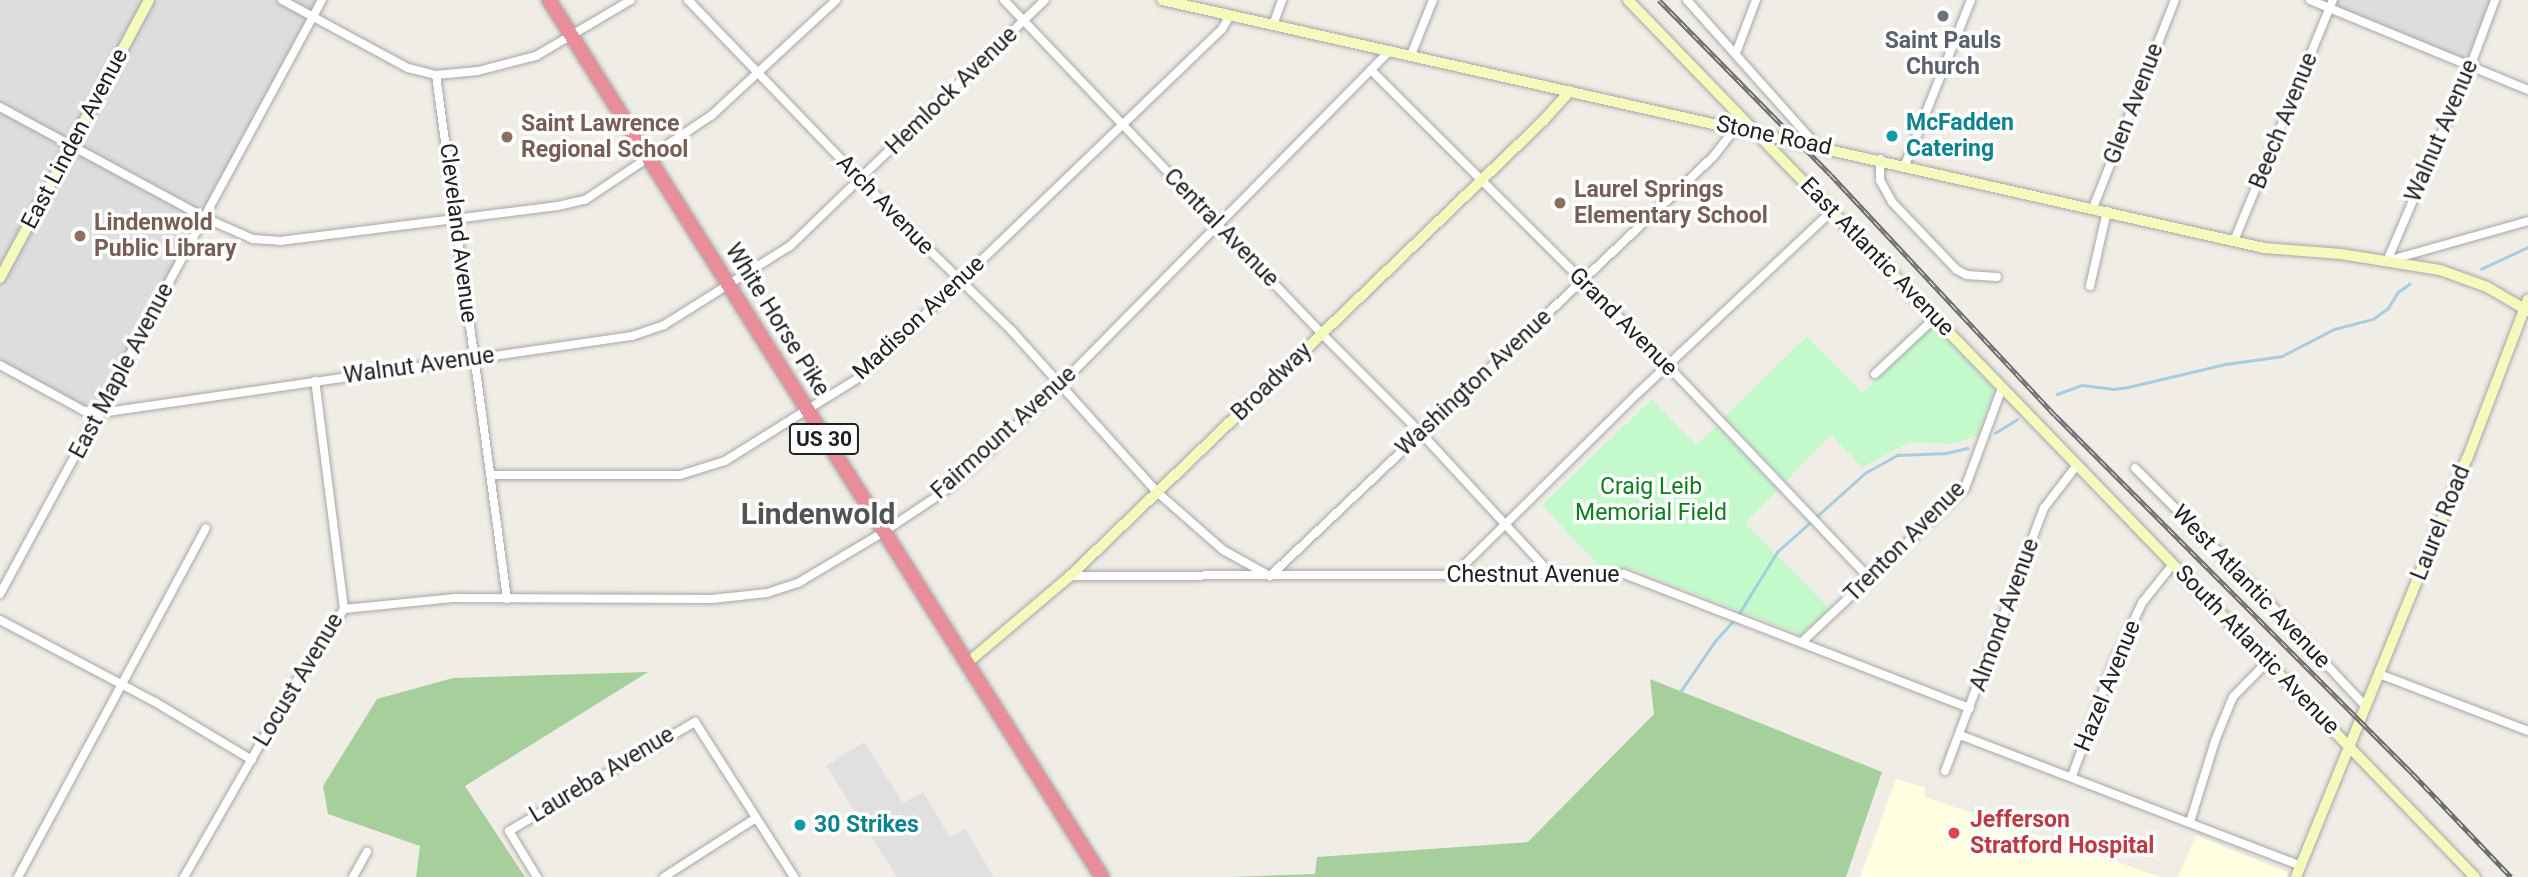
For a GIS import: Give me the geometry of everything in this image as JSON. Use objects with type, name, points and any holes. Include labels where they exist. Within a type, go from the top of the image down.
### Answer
[{"type":"highway","name":"White Horse Pike","points":[[549,0],[882,533],[1102,877]]},
{"type":"street","name":"East Linden Avenue","points":[[0,278],[149,0]]},
{"type":"street","points":[[282,0],[408,68],[436,75],[515,64],[571,36],[631,0]]},
{"type":"street","name":"East Maple Avenue","points":[[0,594],[322,0]]},
{"type":"street","name":"Arch Avenue","points":[[688,0],[960,282],[1012,331],[1157,492],[1223,550],[1270,576]]},
{"type":"street","points":[[0,107],[205,218],[258,240],[280,241],[585,200],[712,115],[836,0]]},
{"type":"street","name":"Central Avenue","points":[[1004,0],[1322,334],[1421,433],[1551,574]]},
{"type":"street","name":"Hemlock Avenue","points":[[728,287],[790,247],[1045,0]]},
{"type":"street","name":"Stone Road","points":[[1162,0],[1880,159],[2264,248],[2387,261],[2440,270],[2527,306]]},
{"type":"street","points":[[1273,25],[1282,0]]},
{"type":"street","points":[[1411,55],[1433,0]]},
{"type":"street","name":"East Atlantic Avenue","points":[[1628,0],[2038,425]]},
{"type":"street","points":[[1687,0],[1816,145]]},
{"type":"street","points":[[1736,53],[1756,0]]},
{"type":"street","points":[[1905,165],[1970,0]]},
{"type":"street","name":"Glen Avenue","points":[[2093,208],[2175,0]]},
{"type":"street","points":[[2310,0],[2332,4],[2470,67],[2528,90]]},
{"type":"street","name":"Walnut Avenue","points":[[2387,261],[2470,67],[2495,0]]},
{"type":"street","name":"Beech Avenue","points":[[2234,241],[2332,4]]},
{"type":"street","name":"Madison Avenue","points":[[492,475],[680,475],[699,471],[725,461],[860,377],[1222,29],[1230,15]]},
{"type":"street","name":"Fairmount Avenue","points":[[344,609],[455,598],[675,601],[767,593],[798,583],[882,533],[942,493],[1060,384],[1219,227],[1390,50]]},
{"type":"street","name":"Grand Avenue","points":[[1371,70],[1668,366],[1870,579]]},
{"type":"street","name":"Cleveland Avenue","points":[[436,75],[508,598]]},
{"type":"street","name":"Broadway","points":[[966,664],[1070,576],[1543,121],[1570,91]]},
{"type":"street","name":"Washington Avenue","points":[[1270,576],[1713,157],[1736,128]]},
{"type":"street","points":[[1786,164],[1793,140]]},
{"type":"street","points":[[1880,159],[1880,180],[1892,202],[1957,270],[1967,275],[1997,276]]},
{"type":"street","points":[[1454,575],[1668,366],[1832,211]]},
{"type":"street","points":[[2090,286],[2107,211]]},
{"type":"street","name":"Stone Road","points":[[2387,261],[2528,221]]},
{"type":"street","name":"Walnut Avenue","points":[[100,413],[632,336],[664,325],[728,287]]},
{"type":"street","name":"Laurel Road","points":[[2296,877],[2527,306]]},
{"type":"street","points":[[1875,374],[1936,317]]},
{"type":"street","points":[[0,365],[84,411],[100,413]]},
{"type":"street","name":"Locust Avenue","points":[[184,877],[294,685],[344,609],[315,382]]},
{"type":"street","name":"Trenton Avenue","points":[[1802,642],[1965,488],[2002,388]]},
{"type":"street","name":"South Atlantic Avenue","points":[[2038,425],[2475,877]]},
{"type":"street","name":"Almond Avenue","points":[[1945,771],[2044,508],[2077,464]]},
{"type":"street","name":"West Atlantic Avenue","points":[[2136,468],[2258,591],[2366,707]]},
{"type":"street","points":[[18,877],[206,528]]},
{"type":"street","name":"Hazel Avenue","points":[[2072,776],[2112,667],[2142,603],[2173,564]]},
{"type":"street","name":"Chestnut Avenue","points":[[1070,576],[1632,576],[1970,708]]},
{"type":"street","points":[[0,620],[252,760]]},
{"type":"street","points":[[2190,822],[2215,741],[2233,697],[2267,662]]},
{"type":"street","points":[[2379,674],[2528,731]]},
{"type":"street","name":"Laureba Avenue","points":[[537,877],[509,831],[695,722],[756,818]]},
{"type":"street","points":[[1960,735],[2301,866]]},
{"type":"street","points":[[664,877],[756,818],[794,877]]},
{"type":"street","points":[[354,877],[367,852]]},
{"type":"shaded area","points":[[0,0],[323,0],[100,413],[84,411],[0,365]]},
{"type":"shaded area","points":[[2303,0],[2496,0],[2470,67]]},
{"type":"shaded area","points":[[864,742],[903,803],[923,792],[950,837],[965,829],[994,877],[897,877],[826,766]]},
{"type":"shaded area","name":"Jefferson Stratford Hospital","points":[[1896,779],[1925,787],[1925,797],[2161,877],[1860,877]]},
{"type":"shaded area","name":"Jefferson Stratford Hospital","points":[[2196,835],[2289,873],[2287,877],[2178,877]]},
{"type":"green space","points":[[1933,325],[1994,389],[1979,435],[1952,444],[1910,442],[1862,467],[1831,435],[1786,481],[1724,417],[1807,336],[1862,393]]},
{"type":"green space","name":"Craig Leib Memorial Field","points":[[1652,399],[1696,445],[1716,426],[1778,490],[1745,523],[1830,609],[1801,635],[1635,570],[1599,566],[1542,505]]},
{"type":"green space","points":[[648,672],[465,786],[525,877],[416,877],[420,846],[328,814],[323,786],[377,699],[453,678]]},
{"type":"green space","points":[[1650,679],[1882,772],[1846,877],[1230,877],[1315,874],[1317,857],[1528,842],[1654,714]]},
{"type":"waterway","points":[[2481,269],[2528,247]]},
{"type":"waterway","points":[[2057,394],[2082,385],[2114,389],[2128,387],[2226,364],[2282,356],[2334,329],[2373,319],[2388,308],[2398,292],[2409,284]]},
{"type":"waterway","points":[[1995,433],[2017,419]]},
{"type":"waterway","points":[[1738,615],[1777,552],[1865,473],[1898,455],[1946,453],[1967,448]]},
{"type":"waterway","points":[[1680,692],[1715,641],[1734,620]]},
{"type":"railway","points":[[1659,0],[1831,175],[2055,415],[2413,774],[2511,877]]},
{"type":"place","name":"Saint Pauls Church","points":[[1943,16]]},
{"type":"place","name":"McFadden Catering","points":[[1892,136]]},
{"type":"place","name":"Saint Lawrence Regional School","points":[[507,137]]},
{"type":"place","name":"Laurel Springs Elementary School","points":[[1560,203]]},
{"type":"place","name":"Lindenwold Public Library","points":[[80,236]]},
{"type":"place","name":"30 Strikes","points":[[800,825]]},
{"type":"place","name":"Jefferson Stratford Hospital","points":[[1954,833]]},
{"type":"district","name":"Lindenwold","points":[[818,514]]}]
